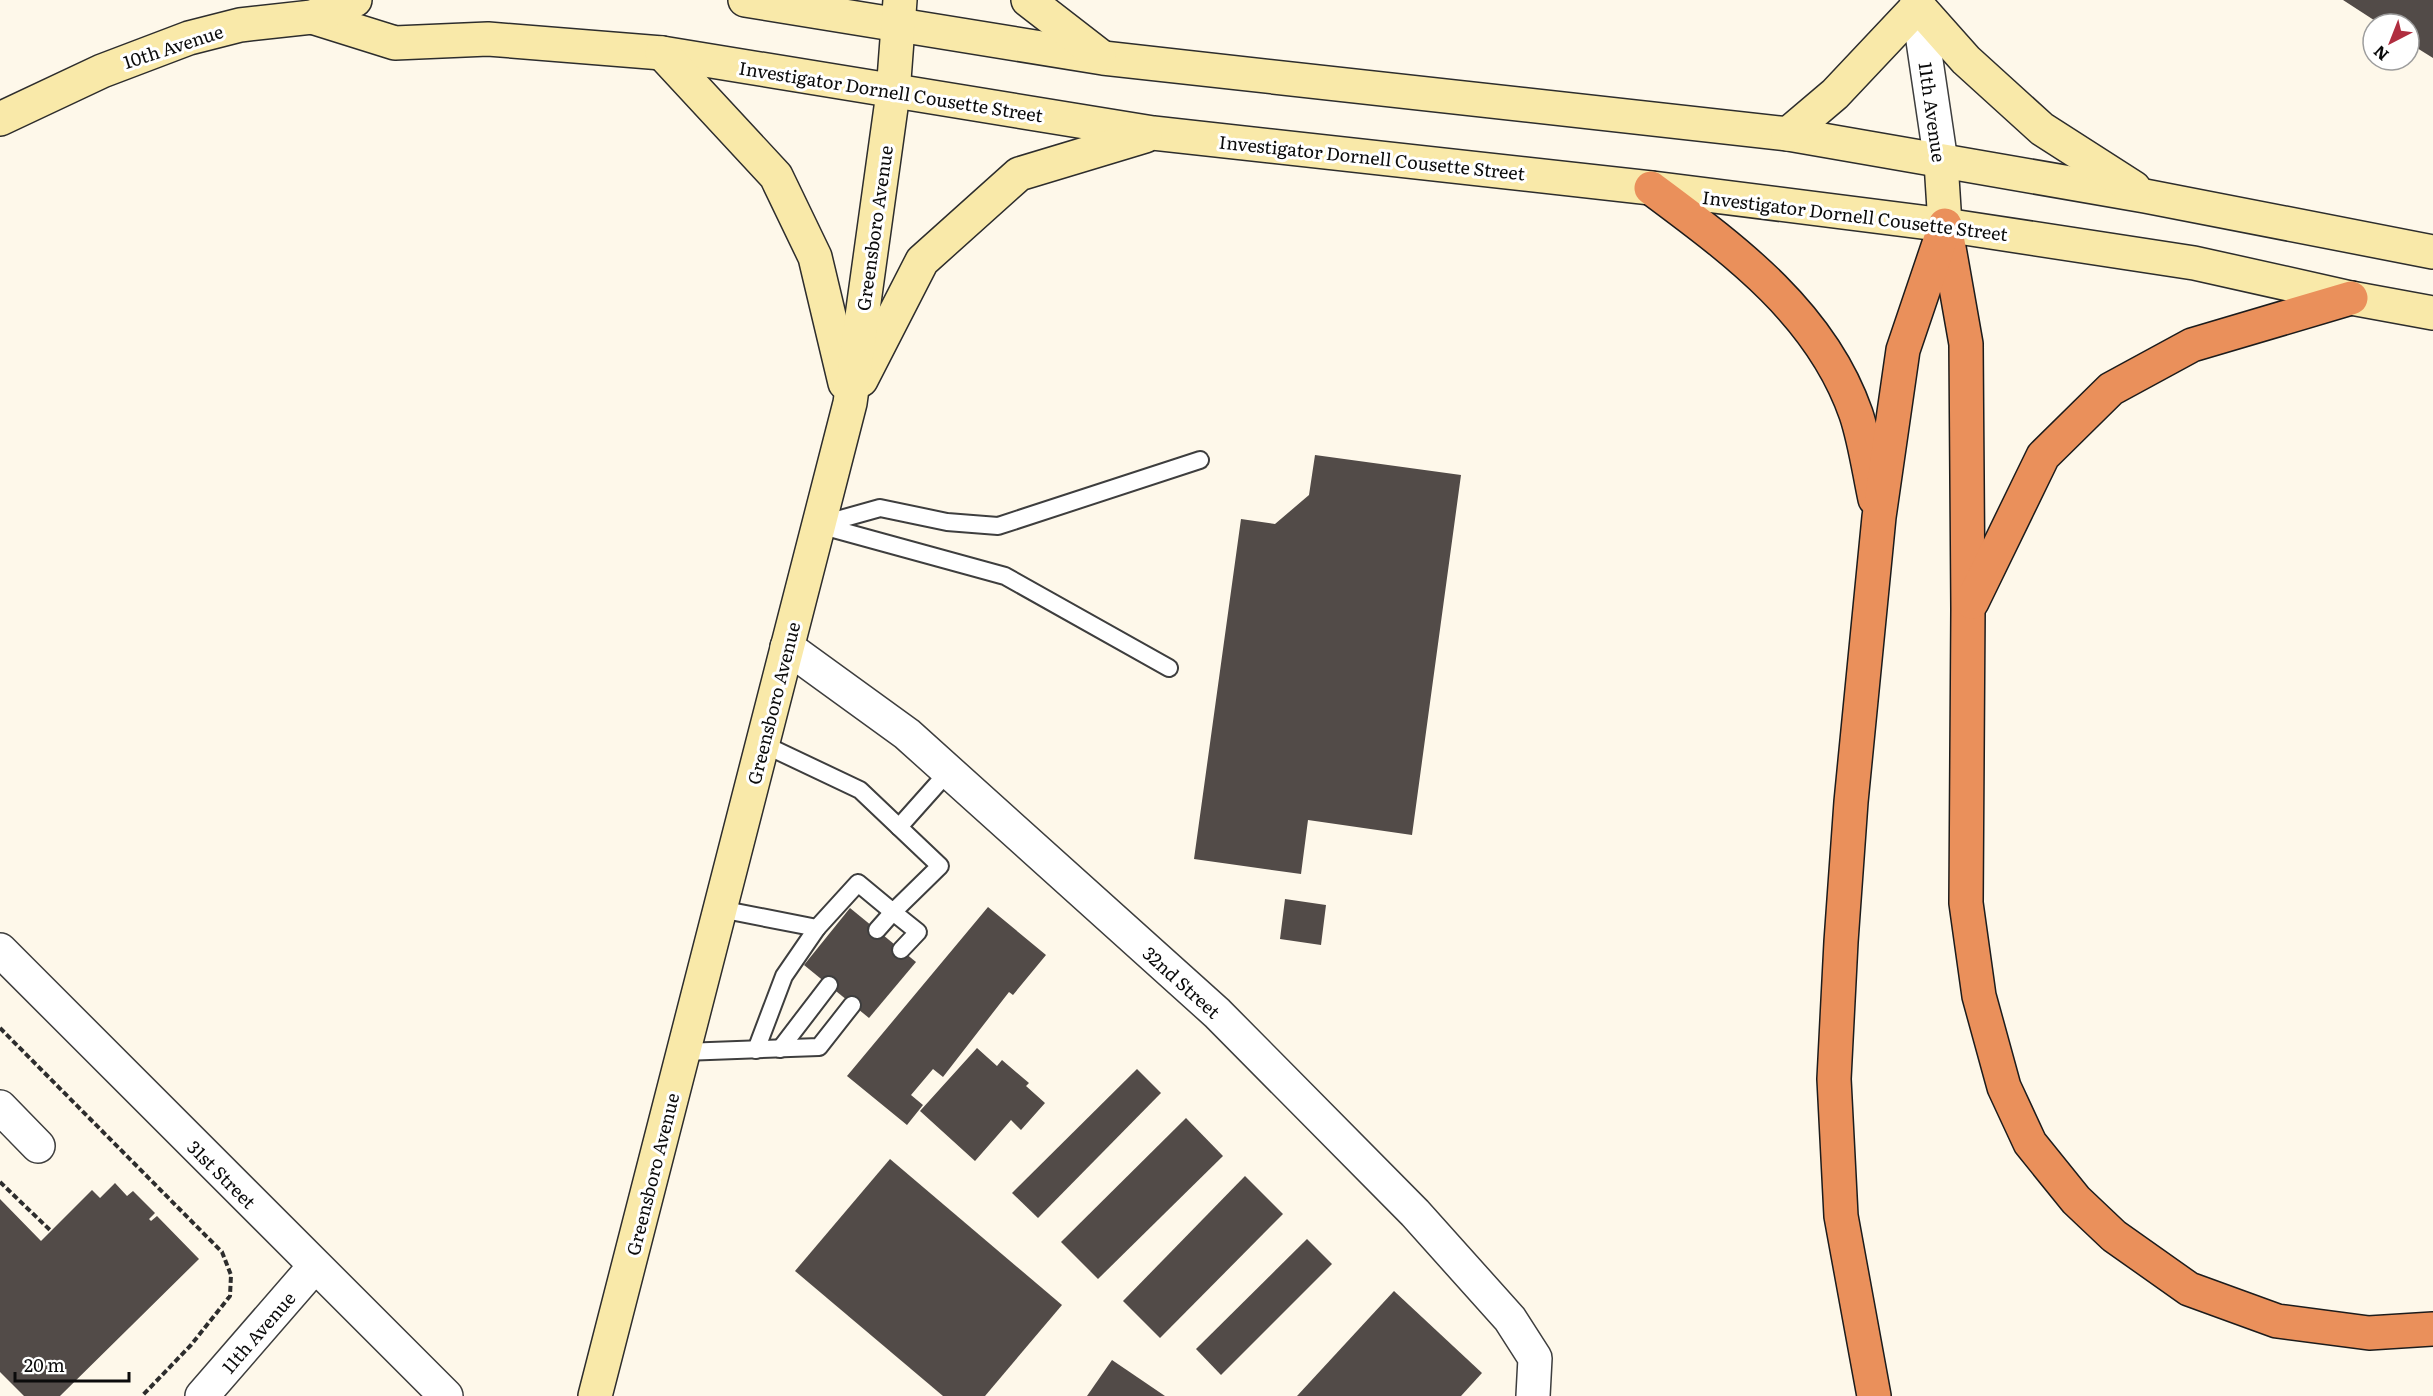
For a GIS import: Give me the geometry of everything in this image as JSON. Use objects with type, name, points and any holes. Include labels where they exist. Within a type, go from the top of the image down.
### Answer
[{"type":"highway","points":[[1651,188],[1730,247],[1789,304],[1821,342],[1856,414],[1879,517]]},
{"type":"highway","points":[[1874,1396],[1841,1216],[1834,1079],[1851,802],[1879,517],[1903,350],[1945,225]]},
{"type":"highway","points":[[1945,225],[1966,344],[1968,609],[1966,903],[1979,996],[2004,1087],[2030,1143],[2084,1207],[2114,1236],[2189,1289],[2277,1321],[2369,1333],[2433,1329]]},
{"type":"highway","points":[[1968,609],[2043,456],[2111,388],[2192,345],[2351,298]]},
{"type":"main road","name":"10th Avenue","points":[[0,119],[102,70],[189,38],[309,8],[355,0]]},
{"type":"main road","points":[[745,0],[900,12],[1103,58],[1788,134],[2145,196],[2433,252]]},
{"type":"main road","points":[[1028,0],[1103,58]]},
{"type":"main road","points":[[1788,134],[1835,94],[1917,3],[1966,60],[2042,129],[2145,196]]},
{"type":"main road","name":"Investigator Dornell Cousette Street","points":[[309,8],[394,43],[488,39],[662,53],[892,93],[1153,133],[1651,188],[1945,225],[2194,263],[2351,298],[2433,312]]},
{"type":"main road","name":"Greensboro Avenue","points":[[595,1396],[850,403],[892,93],[900,12]]},
{"type":"main road","points":[[662,53],[776,176],[815,257],[850,403]]},
{"type":"main road","points":[[850,403],[922,261],[930,253],[1019,174],[1153,133]]},
{"type":"main road","name":"11th Avenue","points":[[1941,162],[1945,225]]},
{"type":"street","name":"11th Avenue","points":[[1917,3],[1941,162]]},
{"type":"street","name":"32nd Street","points":[[788,647],[907,734],[1217,1013],[1415,1213],[1510,1319],[1535,1358],[1533,1396]]},
{"type":"street","name":"31st Street","points":[[0,950],[314,1267],[446,1396]]},
{"type":"street","points":[[0,1107],[38,1146]]},
{"type":"street","name":"11th Avenue","points":[[202,1396],[314,1267]]},
{"type":"lane","points":[[819,525],[880,508],[947,522],[998,526],[1200,460]]},
{"type":"lane","points":[[819,525],[1005,576],[1169,668]]},
{"type":"lane","points":[[762,744],[860,790],[939,866],[877,930]]},
{"type":"lane","points":[[899,827],[948,772]]},
{"type":"lane","points":[[756,1050],[784,976],[817,928],[858,884],[918,932],[902,950]]},
{"type":"lane","points":[[720,909],[817,928]]},
{"type":"lane","points":[[780,1049],[829,985]]},
{"type":"lane","points":[[683,1052],[819,1047],[852,1005]]},
{"type":"path","points":[[0,1028],[222,1252],[231,1275],[230,1296],[191,1345],[142,1396]]},
{"type":"path","points":[[0,1182],[51,1231]]},
{"type":"building","points":[[2343,0],[2433,0],[2433,58],[2421,50],[2421,12],[2362,12]]},
{"type":"building","points":[[1315,455],[1461,475],[1412,835],[1308,820],[1301,874],[1194,859],[1241,519],[1275,524],[1309,495]]},
{"type":"building","points":[[1285,899],[1326,905],[1321,945],[1280,939]]},
{"type":"building","points":[[988,907],[1046,955],[1013,995],[1009,992],[943,1077],[933,1069],[911,1095],[923,1105],[907,1125],[847,1076]]},
{"type":"building","points":[[850,908],[916,962],[869,1018],[804,965]]},
{"type":"building","points":[[977,1048],[997,1066],[1002,1060],[1029,1083],[1026,1086],[1045,1103],[1021,1130],[1011,1120],[975,1161],[920,1111]]},
{"type":"building","points":[[1137,1069],[1161,1093],[1038,1218],[1012,1193]]},
{"type":"building","points":[[1186,1118],[1223,1156],[1098,1279],[1061,1242]]},
{"type":"building","points":[[890,1159],[1062,1305],[985,1396],[943,1396],[795,1271]]},
{"type":"building","points":[[1245,1176],[1283,1214],[1160,1338],[1123,1301]]},
{"type":"building","points":[[115,1183],[127,1196],[133,1191],[155,1213],[149,1219],[151,1221],[157,1216],[199,1259],[60,1396],[24,1396],[0,1372],[0,1199],[41,1241],[92,1190],[100,1198]]},
{"type":"building","points":[[1307,1239],[1332,1264],[1221,1375],[1196,1349]]},
{"type":"building","points":[[1394,1291],[1482,1373],[1461,1396],[1297,1396]]},
{"type":"building","points":[[1112,1360],[1165,1396],[1087,1396]]}]
